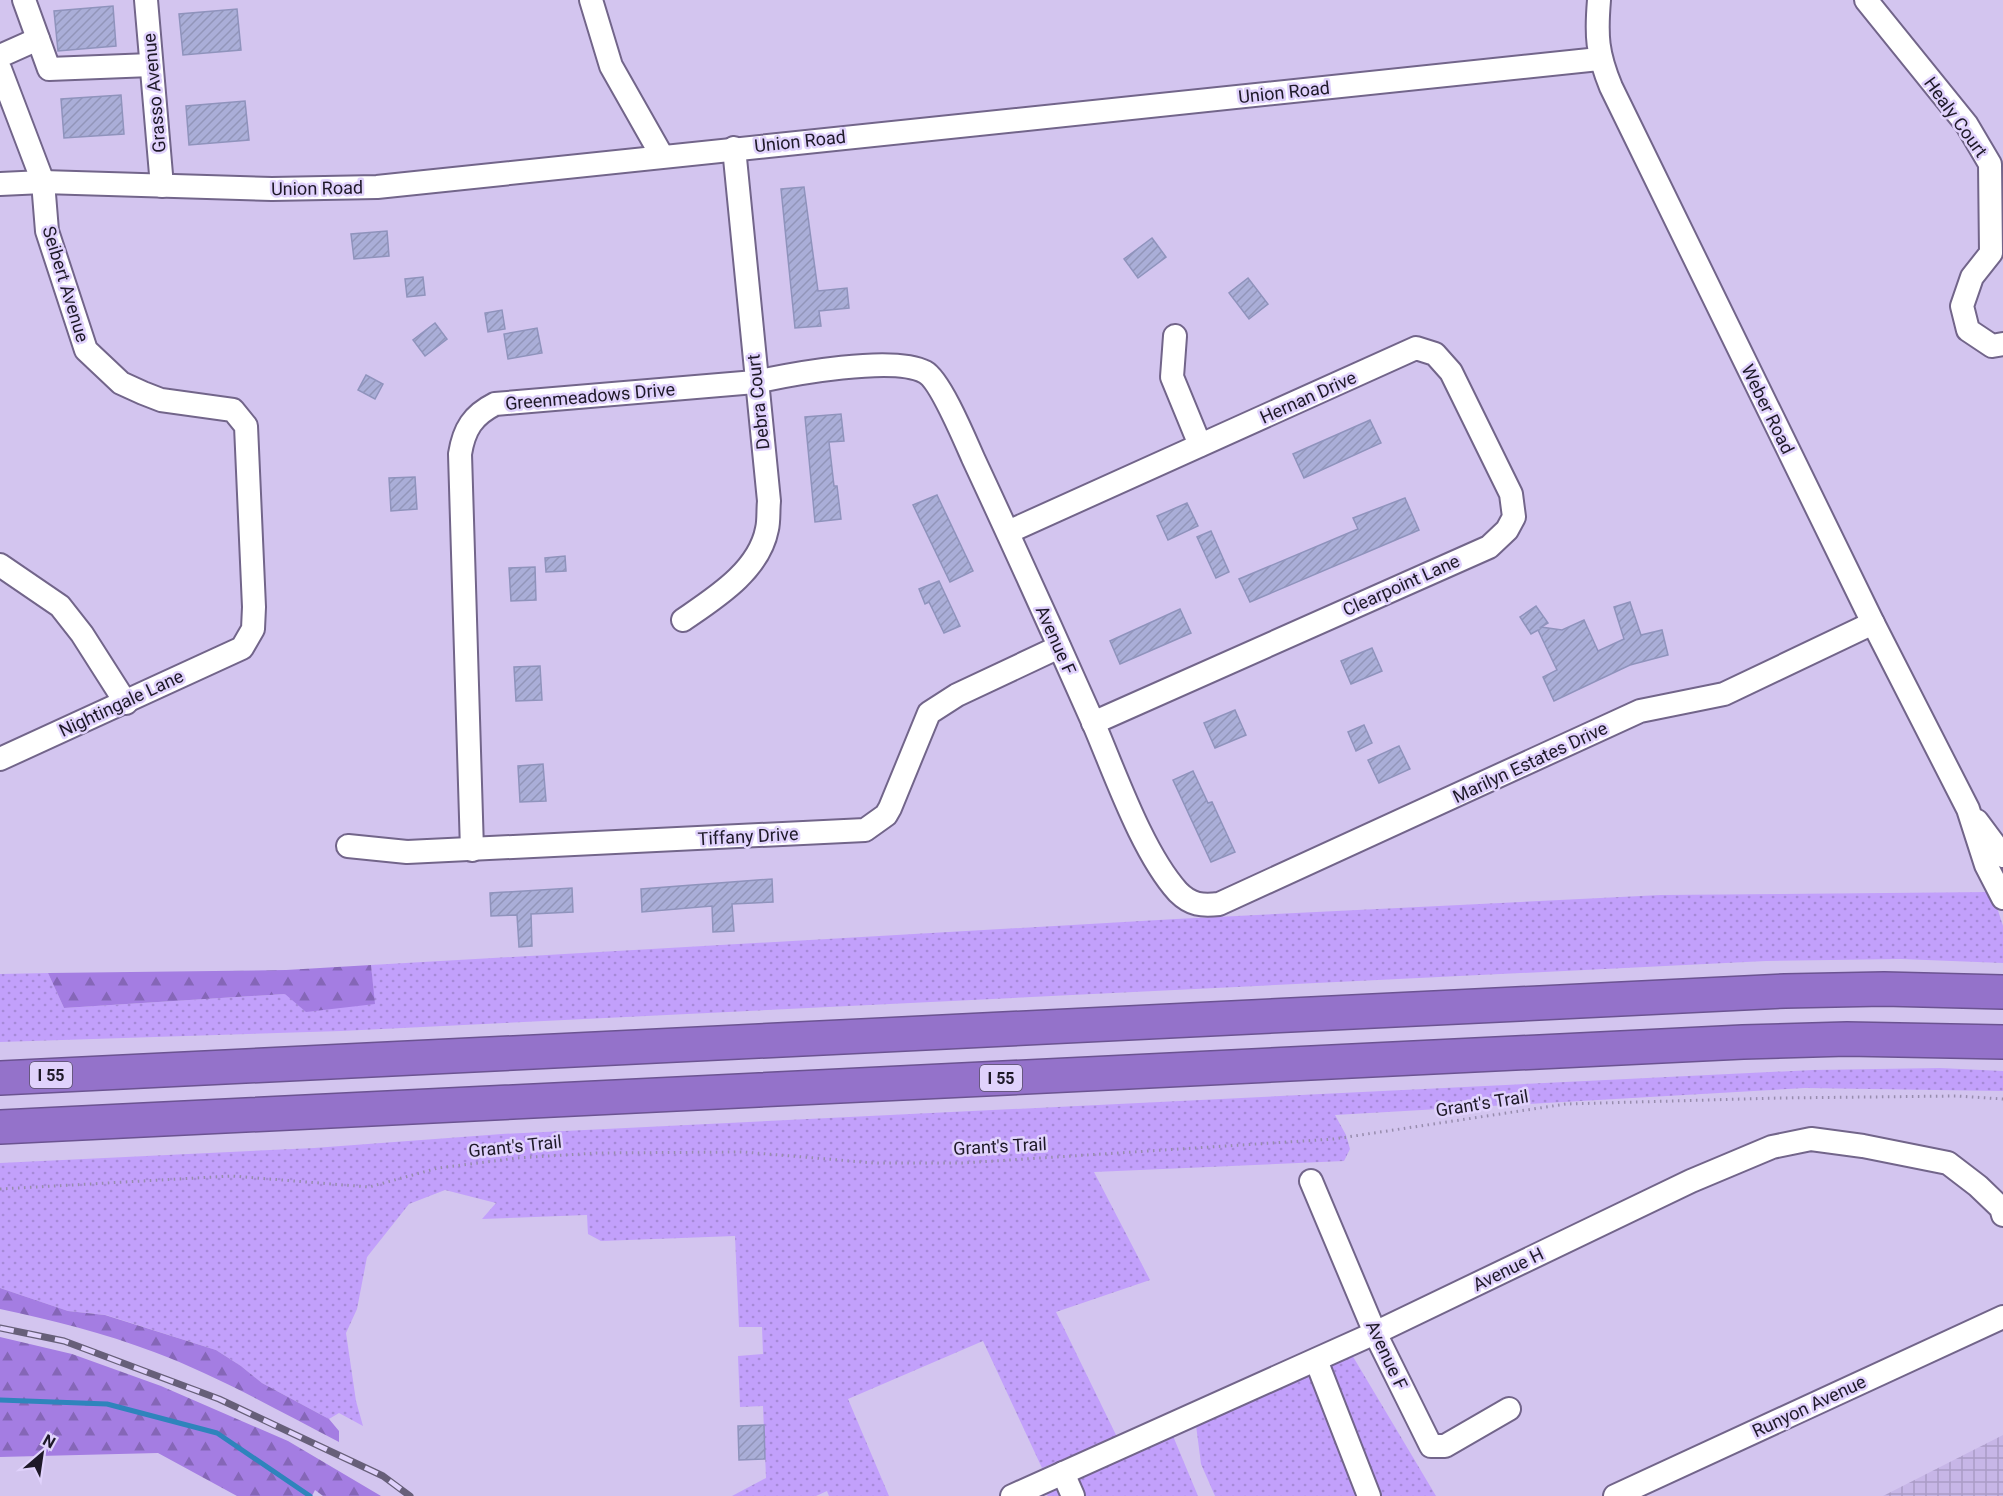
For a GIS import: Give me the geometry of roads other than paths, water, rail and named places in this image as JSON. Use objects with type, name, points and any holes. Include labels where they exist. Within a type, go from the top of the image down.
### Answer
[{"type":"highway","name":"I 55","points":[[0,1078],[1785,991],[1884,989],[2003,992]]},
{"type":"highway","name":"I 55","points":[[0,1127],[1743,1042],[1846,1039],[2003,1042]]},
{"type":"street","points":[[24,0],[49,69],[151,65]]},
{"type":"street","name":"Grasso Avenue","points":[[146,0],[162,186]]},
{"type":"street","points":[[591,0],[611,66],[662,156]]},
{"type":"street","name":"Weber Road","points":[[1599,0],[1596,39],[1599,59],[1660,189],[1873,622],[1968,809],[1986,865],[2003,898]]},
{"type":"street","name":"Healy Court","points":[[1866,0],[1967,125],[1990,164],[1997,258],[1972,277],[1962,306],[1968,330],[1992,346],[2003,344]]},
{"type":"street","points":[[0,56],[38,39]]},
{"type":"street","name":"Union Road","points":[[0,184],[43,182],[326,190],[377,187],[1599,59]]},
{"type":"street","name":"Seibert Avenue","points":[[0,69],[43,182],[47,231],[86,350],[121,383],[161,400],[233,410],[246,426],[254,607],[253,629],[242,648]]},
{"type":"street","name":"Debra Court","points":[[683,621],[722,593],[741,575],[755,557],[767,531],[769,501],[755,382],[734,148]]},
{"type":"street","points":[[1175,336],[1172,377],[1200,445]]},
{"type":"street","name":"Hernan Drive","points":[[1008,532],[1416,348]]},
{"type":"street","name":"Clearpoint Lane","points":[[1094,723],[1489,547],[1507,530],[1514,517],[1511,494],[1451,372],[1435,354],[1416,348]]},
{"type":"street","name":"Greenmeadows Drive","points":[[472,850],[460,454],[467,427],[476,416],[495,404],[755,382],[794,374],[902,364],[927,372]]},
{"type":"street","name":"Avenue F","points":[[927,372],[948,404],[1008,532],[1120,786],[1159,867],[1179,892],[1191,902]]},
{"type":"street","points":[[0,565],[60,606],[82,634],[126,703]]},
{"type":"street","name":"Marilyn Estates Drive","points":[[1191,902],[1202,905],[1219,904],[1640,711],[1724,694],[1873,622]]},
{"type":"street","name":"Tiffany Drive","points":[[348,846],[407,852],[472,850],[865,830],[886,814],[890,808],[929,713],[957,694],[1059,647]]},
{"type":"street","name":"Nightingale Lane","points":[[0,759],[242,648]]},
{"type":"street","name":"Weber Road","points":[[1968,809],[2003,856]]},
{"type":"street","name":"Avenue H","points":[[1012,1496],[1375,1333],[1736,1161],[1772,1147],[1811,1139],[1863,1146],[1948,1163],[2001,1208],[2003,1215]]},
{"type":"street","name":"Avenue F","points":[[1311,1181],[1375,1333],[1431,1446],[1445,1446],[1509,1409]]},
{"type":"street","name":"Runyon Avenue","points":[[1615,1496],[2003,1317]]},
{"type":"street","points":[[1316,1360],[1369,1496]]},
{"type":"street","points":[[1063,1473],[1073,1496]]},
{"type":"waterway","points":[[0,1400],[107,1404],[217,1433],[310,1496]]},
{"type":"railway","points":[[0,1328],[64,1341],[219,1399],[383,1476],[410,1496]]}]
